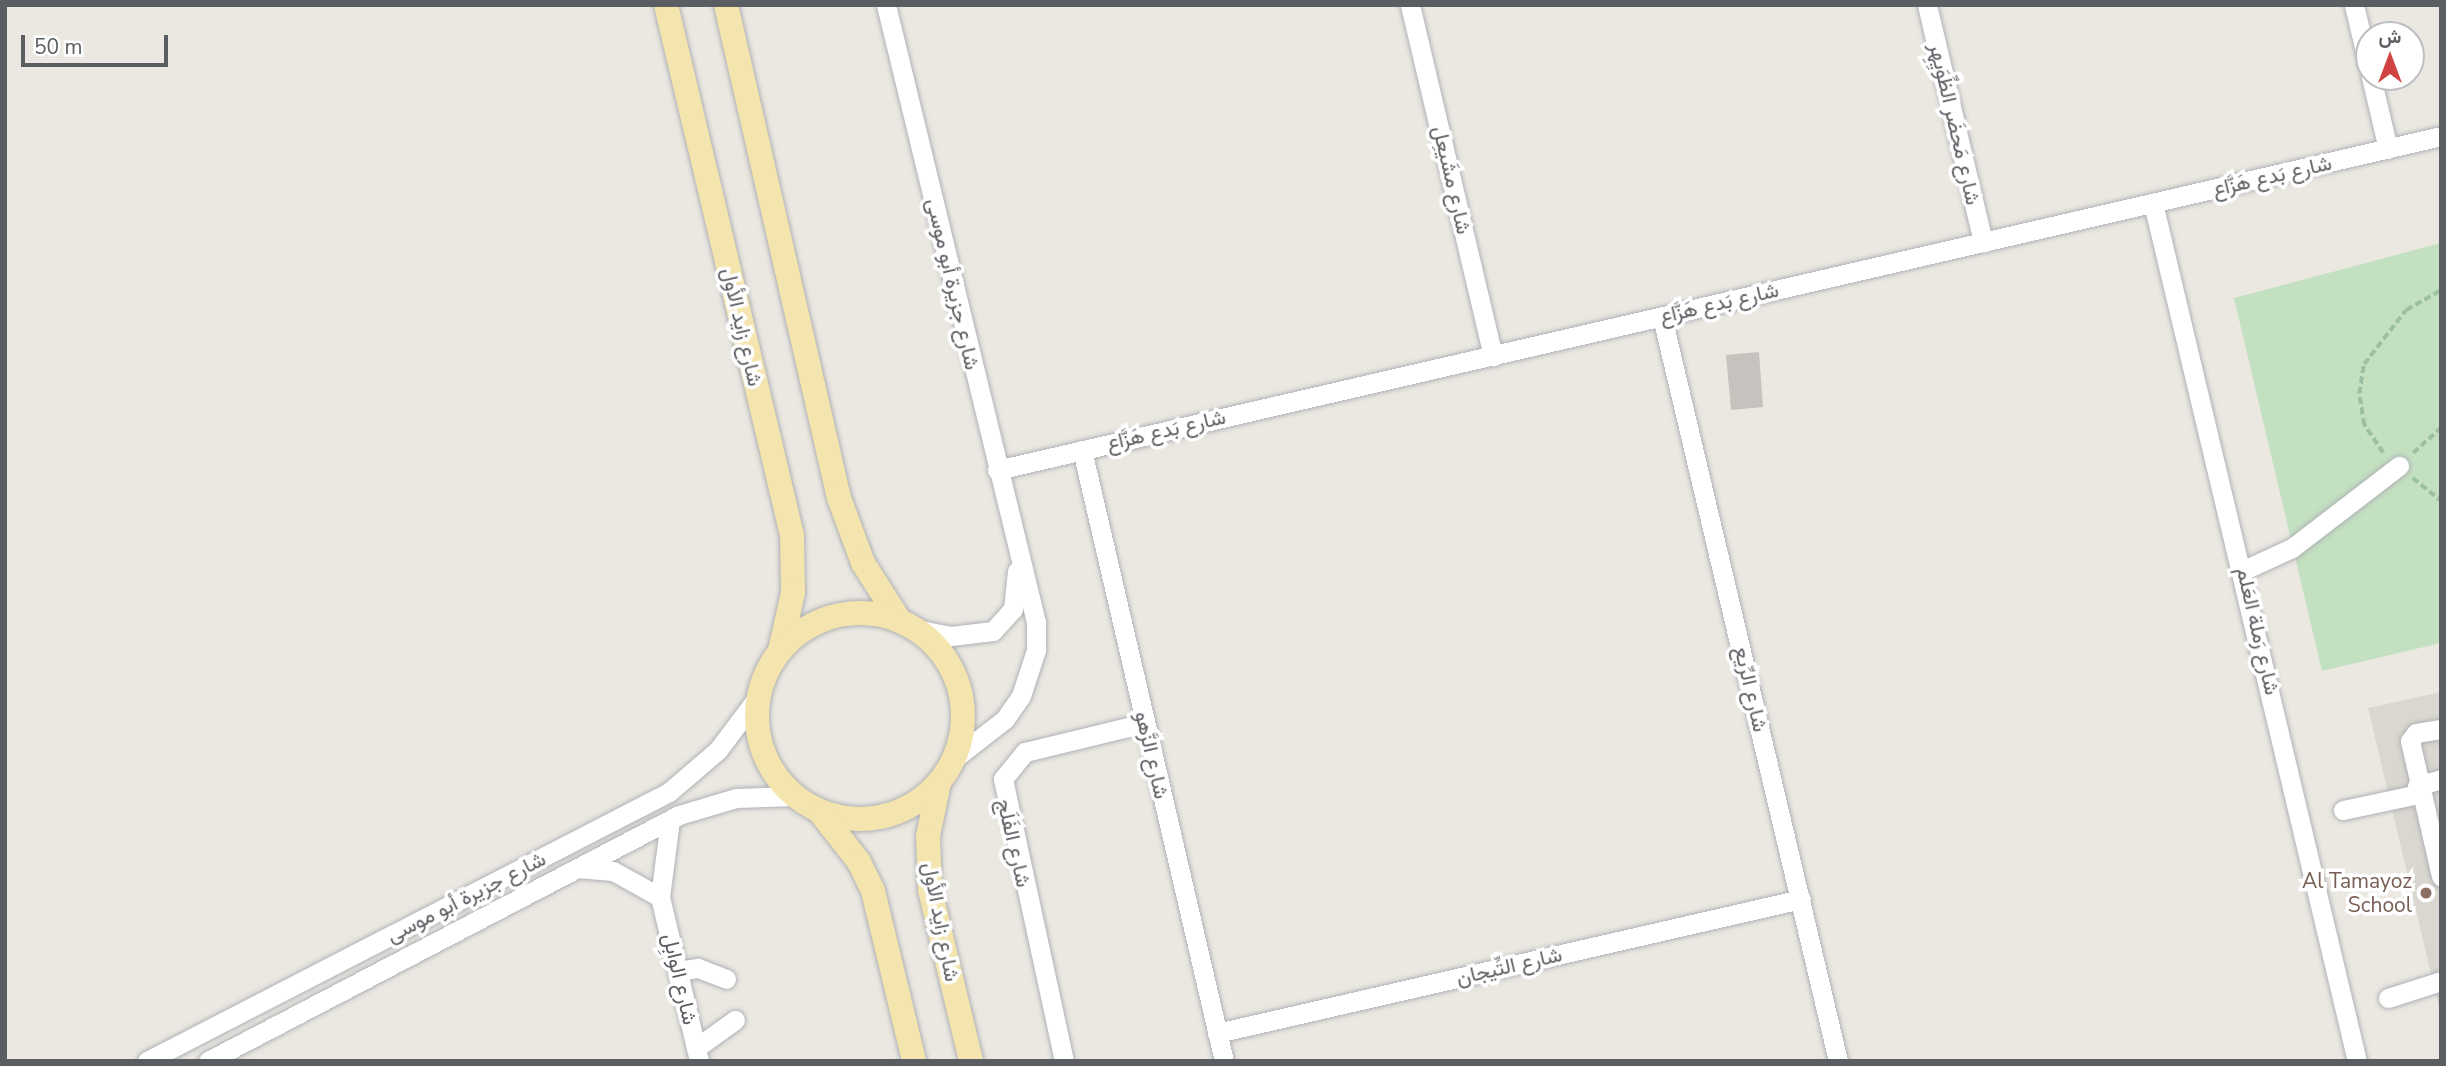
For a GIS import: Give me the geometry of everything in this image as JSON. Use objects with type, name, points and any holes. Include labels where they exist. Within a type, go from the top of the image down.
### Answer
[{"type":"main road","name":"شارع زايد الأول","points":[[666,5],[792,535],[793,593],[780,650]]},
{"type":"main road","points":[[726,5],[839,498],[863,563],[908,625],[940,650],[960,686],[964,727],[955,758],[939,783],[893,814],[856,820],[819,811],[794,796],[763,752],[757,698],[780,650],[810,626],[836,616],[864,613],[908,625]]},
{"type":"main road","name":"شارع زايد الأول","points":[[939,783],[928,836],[930,890],[971,1061]]},
{"type":"main road","points":[[819,811],[859,862],[873,891],[914,1061]]},
{"type":"street","name":"شارع جزيرة أبو موسى","points":[[886,5],[1017,563],[1036,622],[1031,671],[1005,719],[955,758]]},
{"type":"street","name":"شارع مشَيعِل","points":[[1410,5],[1493,356]]},
{"type":"street","name":"شارع مَحضَر الظِّوَيِهِر","points":[[1927,5],[1983,242]]},
{"type":"street","points":[[2374,91],[2388,149]]},
{"type":"street","name":"شارع بَدع هَزَّاع","points":[[997,470],[2441,136]]},
{"type":"street","name":"شارع رَملة العَلم","points":[[2153,203],[2244,570],[2357,1061]]},
{"type":"street","name":"شارع الرِّيع","points":[[1662,317],[1838,1061]]},
{"type":"street","name":"شارع الزَّهو","points":[[1083,450],[1224,1061]]},
{"type":"street","points":[[2244,570],[2292,548],[2399,466]]},
{"type":"street","name":"شارع جزيرة أبو موسى","points":[[908,625],[951,636],[993,631],[1013,609],[1017,563]]},
{"type":"street","name":"شارع جزيرة أبو موسى","points":[[147,1061],[668,792],[719,750],[757,698]]},
{"type":"street","name":"شارع الفَلَج","points":[[1064,1061],[1003,779],[1025,752],[1145,723]]},
{"type":"street","points":[[2441,729],[2412,737],[2417,790],[2441,876]]},
{"type":"street","points":[[2343,810],[2417,790],[2441,779]]},
{"type":"street","name":"شارع جزيرة أبو موسى","points":[[208,1061],[670,820],[736,799],[794,796]]},
{"type":"street","name":"شارع الوابِل","points":[[670,820],[660,897],[698,1054]]},
{"type":"street","points":[[576,868],[612,871],[660,897]]},
{"type":"street","name":"شارع التِّيجان","points":[[1217,1033],[1801,899]]},
{"type":"street","points":[[678,971],[698,968],[726,979]]},
{"type":"street","points":[[2388,998],[2441,981]]},
{"type":"street","points":[[698,1054],[735,1020]]},
{"type":"path","points":[[2441,290],[2406,310],[2364,364],[2359,394],[2364,425],[2399,466],[2441,502]]},
{"type":"path","points":[[2399,466],[2441,428]]},
{"type":"shaded area","name":"Al Tamayoz School","points":[[2441,692],[2441,1016],[2368,708]]},
{"type":"green space","points":[[2441,243],[2441,643],[2322,671],[2234,298]]},
{"type":"building","points":[[1759,352],[1763,407],[1731,410],[1726,355]]},
{"type":"place","name":"Al Tamayoz School","points":[[2426,893]]}]
